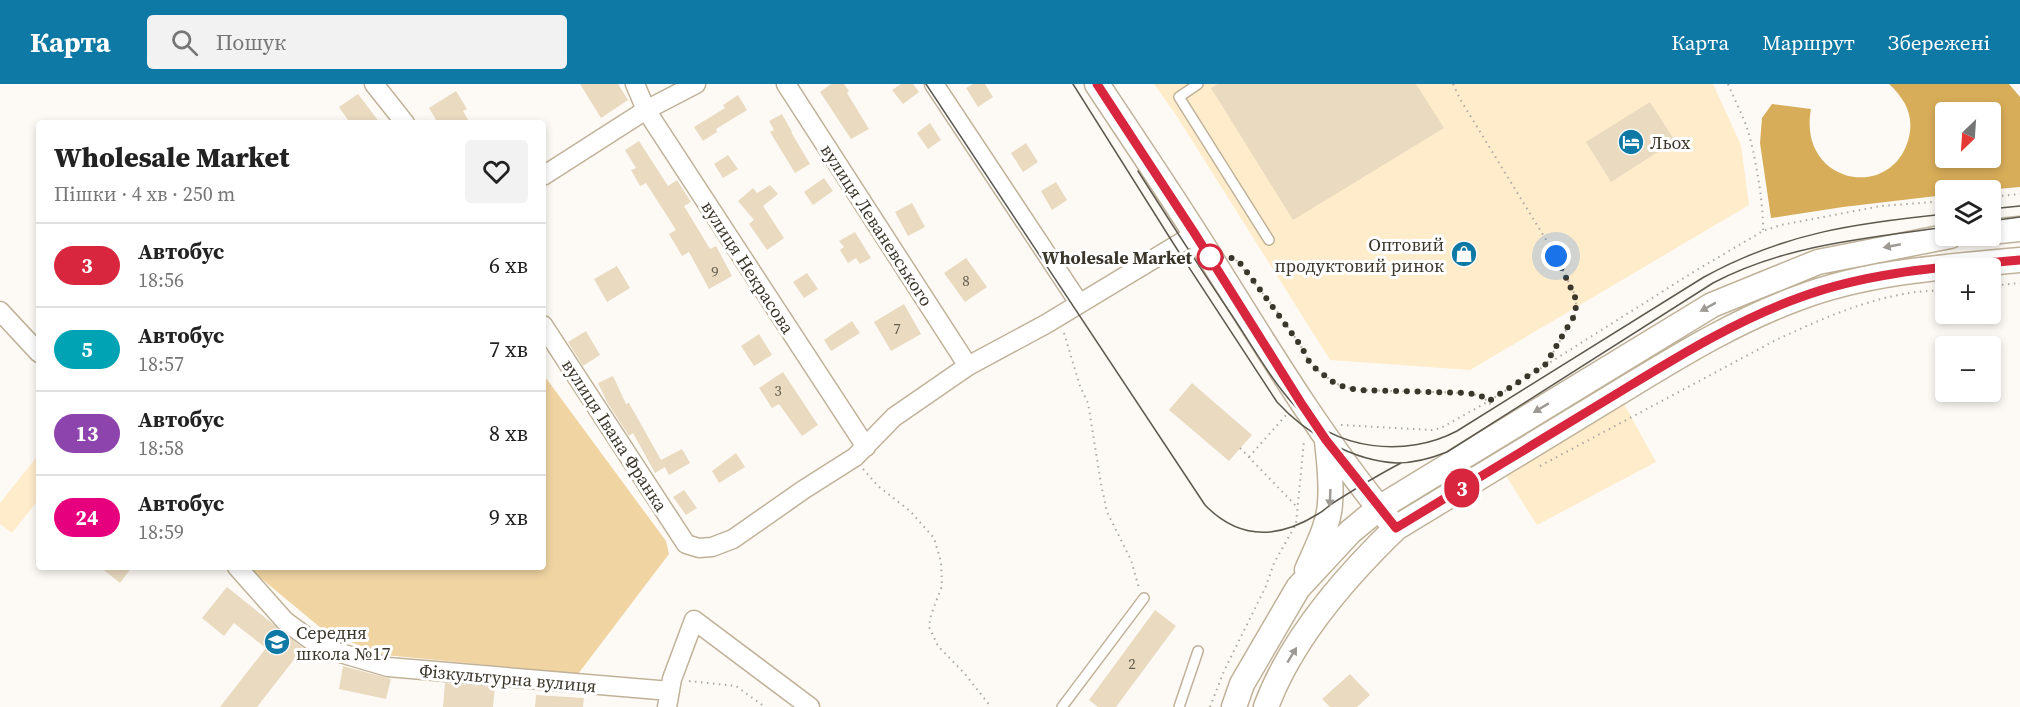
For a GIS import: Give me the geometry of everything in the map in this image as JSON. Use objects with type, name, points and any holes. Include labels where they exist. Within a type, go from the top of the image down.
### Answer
[{"type":"main road","points":[[1097,84],[1314,422],[1396,528]]},
{"type":"main road","points":[[2001,231],[2020,229]]},
{"type":"main road","points":[[1298,588],[1350,532],[1379,508],[1712,305],[1818,262],[1935,239]]},
{"type":"main road","points":[[1266,707],[1274,684],[1319,615],[1356,569],[1396,528],[1693,348],[1759,313],[1803,296],[1868,279],[1915,270],[2020,260]]},
{"type":"main road","points":[[1234,707],[1242,684],[1298,588],[1325,525],[1330,505],[1330,473],[1314,422]]},
{"type":"street","points":[[374,84],[403,120]]},
{"type":"street","name":"вулиця Некрасова","points":[[635,84],[646,110],[860,452]]},
{"type":"street","points":[[546,174],[646,110],[696,84]]},
{"type":"street","name":"вулиця Леваневського","points":[[786,84],[968,366]]},
{"type":"street","points":[[934,84],[1079,303]]},
{"type":"street","points":[[860,452],[894,417],[968,366],[1059,316],[1195,234]]},
{"type":"street","points":[[0,310],[36,351]]},
{"type":"street","name":"вулиця Івана Франка","points":[[546,330],[686,544],[699,548],[712,547],[733,539],[860,452]]},
{"type":"street","name":"Фізкультурна вулиця","points":[[240,570],[285,621],[311,640],[337,652],[388,667],[670,692]]},
{"type":"street","points":[[670,692],[694,620],[810,707]]},
{"type":"lane","points":[[1198,84],[1179,97],[1269,240]]},
{"type":"lane","points":[[1062,707],[1144,598]]},
{"type":"lane","points":[[1179,707],[1198,651]]},
{"type":"path","points":[[1453,84],[1556,256],[1575,297],[1577,306],[1573,319],[1545,365]]},
{"type":"path","points":[[1728,84],[1751,144],[1764,216],[1763,231]]},
{"type":"path","points":[[2001,196],[2020,194]]},
{"type":"path","points":[[1249,457],[1280,421],[1432,430],[1446,426],[1763,231],[1781,225],[1881,206],[1935,202]]},
{"type":"path","points":[[1210,257],[1233,258],[1241,264],[1301,346],[1311,365],[1333,382],[1357,390],[1469,393],[1481,396],[1494,408]]},
{"type":"path","points":[[2001,285],[2020,283]]},
{"type":"path","points":[[1540,466],[1809,324],[1838,312],[1904,294],[1935,291]]},
{"type":"path","points":[[1059,316],[1080,386],[1088,403],[1107,512],[1131,560],[1136,583],[1144,598]]},
{"type":"path","points":[[1210,707],[1224,671],[1266,586],[1274,563],[1296,524],[1305,428],[1314,422]]},
{"type":"path","points":[[1240,448],[1298,508]]},
{"type":"path","points":[[860,452],[868,476],[910,511],[934,538],[941,562],[942,586],[929,627],[938,646],[965,674],[991,707]]},
{"type":"path","points":[[670,692],[736,686],[765,707]]},
{"type":"shaded area","name":"Оптовий продуктовий ринок","points":[[1154,84],[1713,84],[1741,145],[1749,205],[1470,370],[1330,360],[1176,115]]},
{"type":"shaded area","points":[[1889,84],[2009,84],[2020,97],[2020,187],[2001,189],[2001,180],[1935,180],[1935,196],[1771,218],[1760,143],[1762,118],[1772,104],[1811,109],[1811,134],[1818,154],[1832,168],[1849,176],[1867,177],[1885,171],[1900,158],[1910,129],[1909,115],[1904,102]]},
{"type":"shaded area","points":[[546,378],[666,541],[669,554],[578,674],[385,655],[327,633],[251,570],[546,570]]},
{"type":"shaded area","points":[[1624,404],[1656,462],[1537,525],[1506,476]]},
{"type":"shaded area","points":[[36,458],[36,503],[12,533],[0,524],[0,503]]},
{"type":"building","points":[[580,84],[618,84],[628,100],[601,118]]},
{"type":"building","points":[[831,84],[844,84],[869,129],[851,139],[820,92]]},
{"type":"building","points":[[901,84],[913,84],[919,92],[903,104],[892,90]]},
{"type":"building","points":[[973,84],[985,84],[993,97],[978,107],[966,88]]},
{"type":"building","points":[[1218,84],[1416,84],[1444,128],[1293,220],[1211,88]]},
{"type":"building","points":[[456,91],[467,109],[463,111],[468,120],[436,120],[429,108]]},
{"type":"building","points":[[358,94],[378,120],[348,120],[339,107]]},
{"type":"building","points":[[738,95],[747,110],[716,129],[717,132],[703,141],[694,127],[725,108],[723,105]]},
{"type":"building","name":"Льох","points":[[1650,102],[1675,141],[1611,182],[1586,142]]},
{"type":"building","points":[[782,114],[810,164],[795,173],[770,132],[774,130],[769,121]]},
{"type":"building","points":[[930,123],[941,140],[928,149],[917,133]]},
{"type":"building","points":[[639,141],[668,186],[677,180],[691,202],[684,206],[710,249],[716,246],[732,276],[709,289],[689,252],[682,256],[669,234],[676,230],[646,183],[640,186],[631,170],[636,168],[625,150]]},
{"type":"building","points":[[1026,143],[1038,162],[1023,172],[1011,153]]},
{"type":"building","points":[[728,155],[738,169],[723,178],[714,164]]},
{"type":"building","points":[[824,178],[833,191],[813,205],[804,192]]},
{"type":"building","points":[[1056,182],[1067,200],[1052,210],[1041,191]]},
{"type":"building","points":[[770,185],[778,194],[763,206],[784,238],[767,250],[749,224],[754,220],[738,201],[753,188],[757,193]]},
{"type":"building","points":[[912,203],[925,227],[908,236],[895,212]]},
{"type":"building","points":[[855,232],[871,258],[860,264],[856,258],[848,263],[840,250],[844,247],[839,241]]},
{"type":"building","points":[[966,258],[987,287],[965,302],[944,273]]},
{"type":"building","points":[[617,266],[630,288],[607,302],[594,279]]},
{"type":"building","points":[[807,273],[818,289],[804,298],[793,282]]},
{"type":"building","points":[[904,304],[921,334],[891,351],[874,322]]},
{"type":"building","points":[[852,321],[860,333],[831,351],[824,340]]},
{"type":"building","points":[[586,331],[600,355],[583,366],[568,342]]},
{"type":"building","points":[[759,334],[772,355],[754,366],[741,346]]},
{"type":"building","points":[[783,372],[818,425],[802,436],[779,404],[772,408],[759,388]]},
{"type":"building","points":[[613,376],[626,404],[629,403],[661,460],[682,449],[690,463],[669,475],[665,467],[655,473],[633,433],[629,436],[607,402],[598,383]]},
{"type":"building","points":[[1192,383],[1252,435],[1229,461],[1169,410]]},
{"type":"building","points":[[736,453],[745,467],[719,483],[712,471]]},
{"type":"building","points":[[684,490],[697,508],[686,515],[673,497]]},
{"type":"building","points":[[104,570],[130,570],[120,583]]},
{"type":"building","name":"Середня школа №17","points":[[227,587],[303,648],[257,707],[220,707],[266,648],[234,623],[224,636],[202,618]]},
{"type":"building","points":[[1155,610],[1176,626],[1116,707],[1098,707],[1089,700]]},
{"type":"building","points":[[343,666],[391,679],[386,699],[339,689]]},
{"type":"building","points":[[1350,674],[1370,695],[1357,707],[1330,707],[1322,699]]},
{"type":"building","points":[[445,683],[495,687],[493,707],[443,707]]},
{"type":"building","points":[[536,695],[584,698],[583,707],[535,707]]},
{"type":"tram line","points":[[926,84],[1205,505],[1218,516],[1231,525],[1245,530],[1259,532],[1288,528],[1320,513],[1331,504],[1401,463]]},
{"type":"tram line","points":[[1073,84],[1277,402],[1302,425],[1331,444],[1380,461],[1410,462],[1447,452],[1713,283],[1740,270],[1797,251],[1935,228]]},
{"type":"tram line","points":[[1138,171],[1267,370],[1294,405],[1311,420],[1350,441],[1394,447],[1437,440],[1457,431],[1704,277],[1734,262],[1763,250],[1821,232],[1881,221],[1935,215]]},
{"type":"tram line","points":[[2001,208],[2020,206]]},
{"type":"tram line","points":[[2001,220],[2020,217]]},
{"type":"bus line","name":"3","points":[[1097,84],[1301,403],[1326,440],[1396,528],[1693,348],[1759,313],[1803,296],[1868,279],[1915,270],[2020,260]]},
{"type":"place","name":"Льох","points":[[1631,142]]},
{"type":"place","name":"Оптовий продуктовий ринок","points":[[1464,254]]},
{"type":"place","name":"Wholesale Market","points":[[1210,257]]},
{"type":"place","name":"Середня школа №17","points":[[277,642]]},
{"type":"route","points":[[1210,257],[1233,258],[1241,264],[1301,346],[1311,365],[1333,382],[1357,390],[1469,393],[1489,401],[1545,365],[1576,313],[1575,297],[1556,256]]}]
